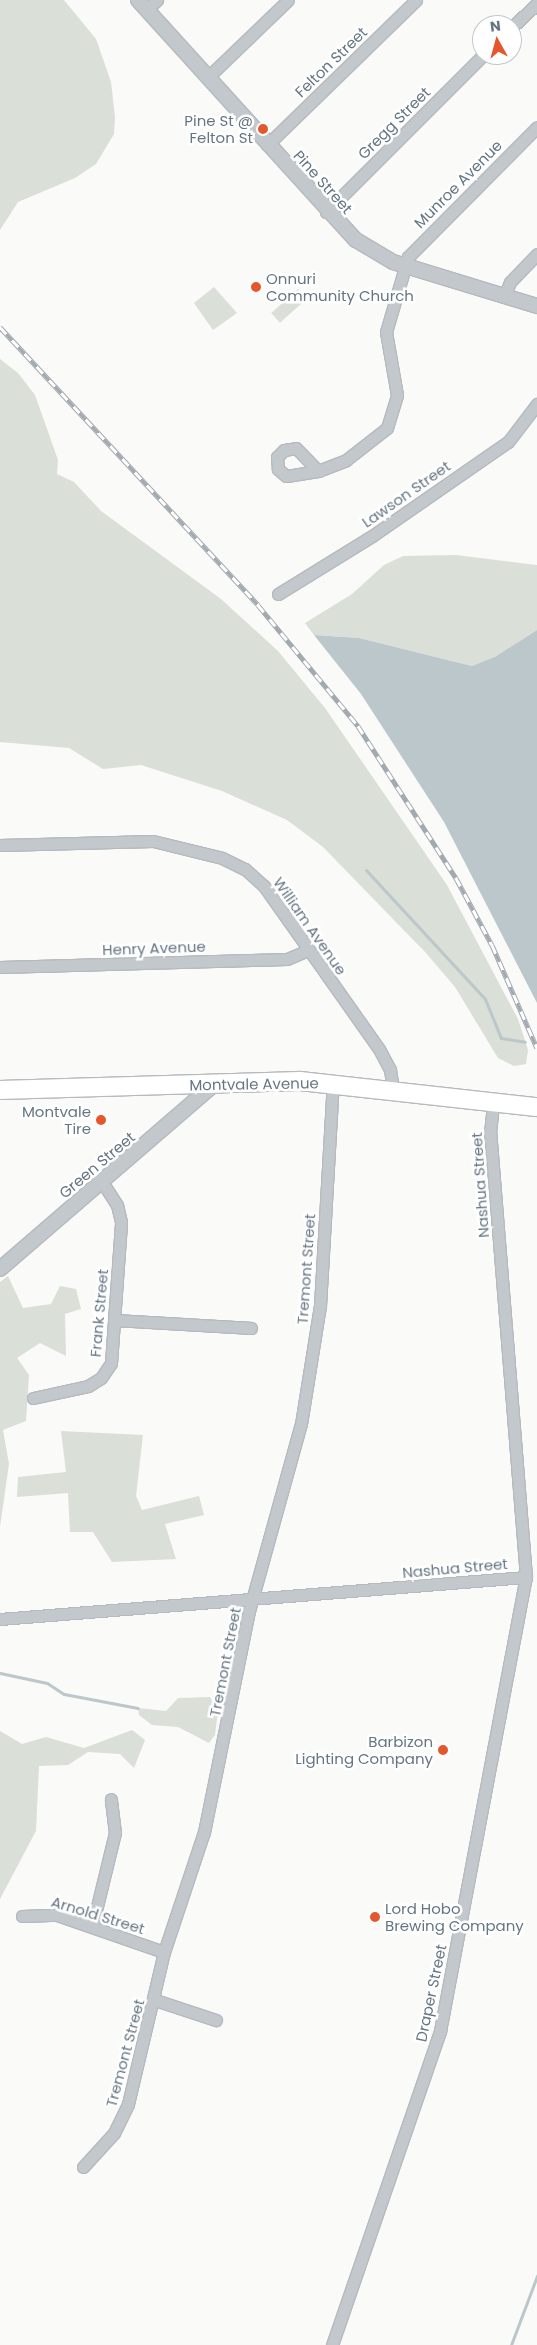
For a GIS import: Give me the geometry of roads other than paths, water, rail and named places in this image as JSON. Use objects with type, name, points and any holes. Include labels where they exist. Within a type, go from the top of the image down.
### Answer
[{"type":"main road","name":"Montvale Avenue","points":[[0,1090],[214,1084],[333,1083],[537,1107]]},
{"type":"street","points":[[206,78],[288,0]]},
{"type":"street","name":"Felton Street","points":[[267,145],[416,0]]},
{"type":"street","name":"Pine Street","points":[[147,3],[206,78],[326,212],[364,246],[404,266],[537,306]]},
{"type":"street","points":[[522,18],[537,4]]},
{"type":"street","name":"Gregg Street","points":[[326,212],[473,65]]},
{"type":"street","name":"Munroe Avenue","points":[[318,472],[365,447],[392,420],[397,396],[386,336],[404,266],[410,253],[537,127]]},
{"type":"street","points":[[504,297],[510,282],[537,254]]},
{"type":"street","name":"Lawson Street","points":[[278,594],[372,536],[508,442],[537,404]]},
{"type":"street","name":"William Avenue","points":[[0,845],[153,840],[222,858],[261,883],[385,1059],[393,1090]]},
{"type":"street","name":"Henry Avenue","points":[[0,967],[284,959],[308,950]]},
{"type":"street","name":"Tremont Street","points":[[83,2167],[114,2133],[126,2112],[155,2000],[164,1952],[212,1798],[253,1600],[312,1374],[333,1083]]},
{"type":"street","name":"Green Street","points":[[0,1269],[214,1084]]},
{"type":"street","name":"Nashua Street","points":[[0,1619],[526,1577],[490,1133],[493,1102]]},
{"type":"street","name":"Frank Street","points":[[33,1398],[72,1391],[101,1378],[112,1360],[116,1320],[120,1215],[102,1182]]},
{"type":"street","points":[[116,1320],[251,1328]]},
{"type":"street","name":"Draper Street","points":[[332,2345],[440,2031],[526,1577]]},
{"type":"street","points":[[92,1927],[115,1833],[111,1799]]},
{"type":"street","name":"Arnold Street","points":[[22,1916],[51,1914],[164,1952]]},
{"type":"street","points":[[155,2000],[216,2020]]},
{"type":"waterway","points":[[366,870],[485,999],[501,1038],[525,1042]]},
{"type":"waterway","points":[[0,1673],[47,1683],[64,1694],[138,1708]]},
{"type":"waterway","points":[[511,2345],[537,2276]]},
{"type":"railway","points":[[0,327],[258,605],[358,726],[456,878],[492,945],[537,1048]]},
{"type":"place","name":"Pine St @ Felton St","points":[[263,129]]},
{"type":"place","name":"Onnuri Community Church","points":[[256,287]]},
{"type":"place","name":"Montvale Tire","points":[[101,1120]]},
{"type":"place","name":"Barbizon Lighting Company","points":[[443,1750]]},
{"type":"place","name":"Lord Hobo Brewing Company","points":[[375,1917]]}]
